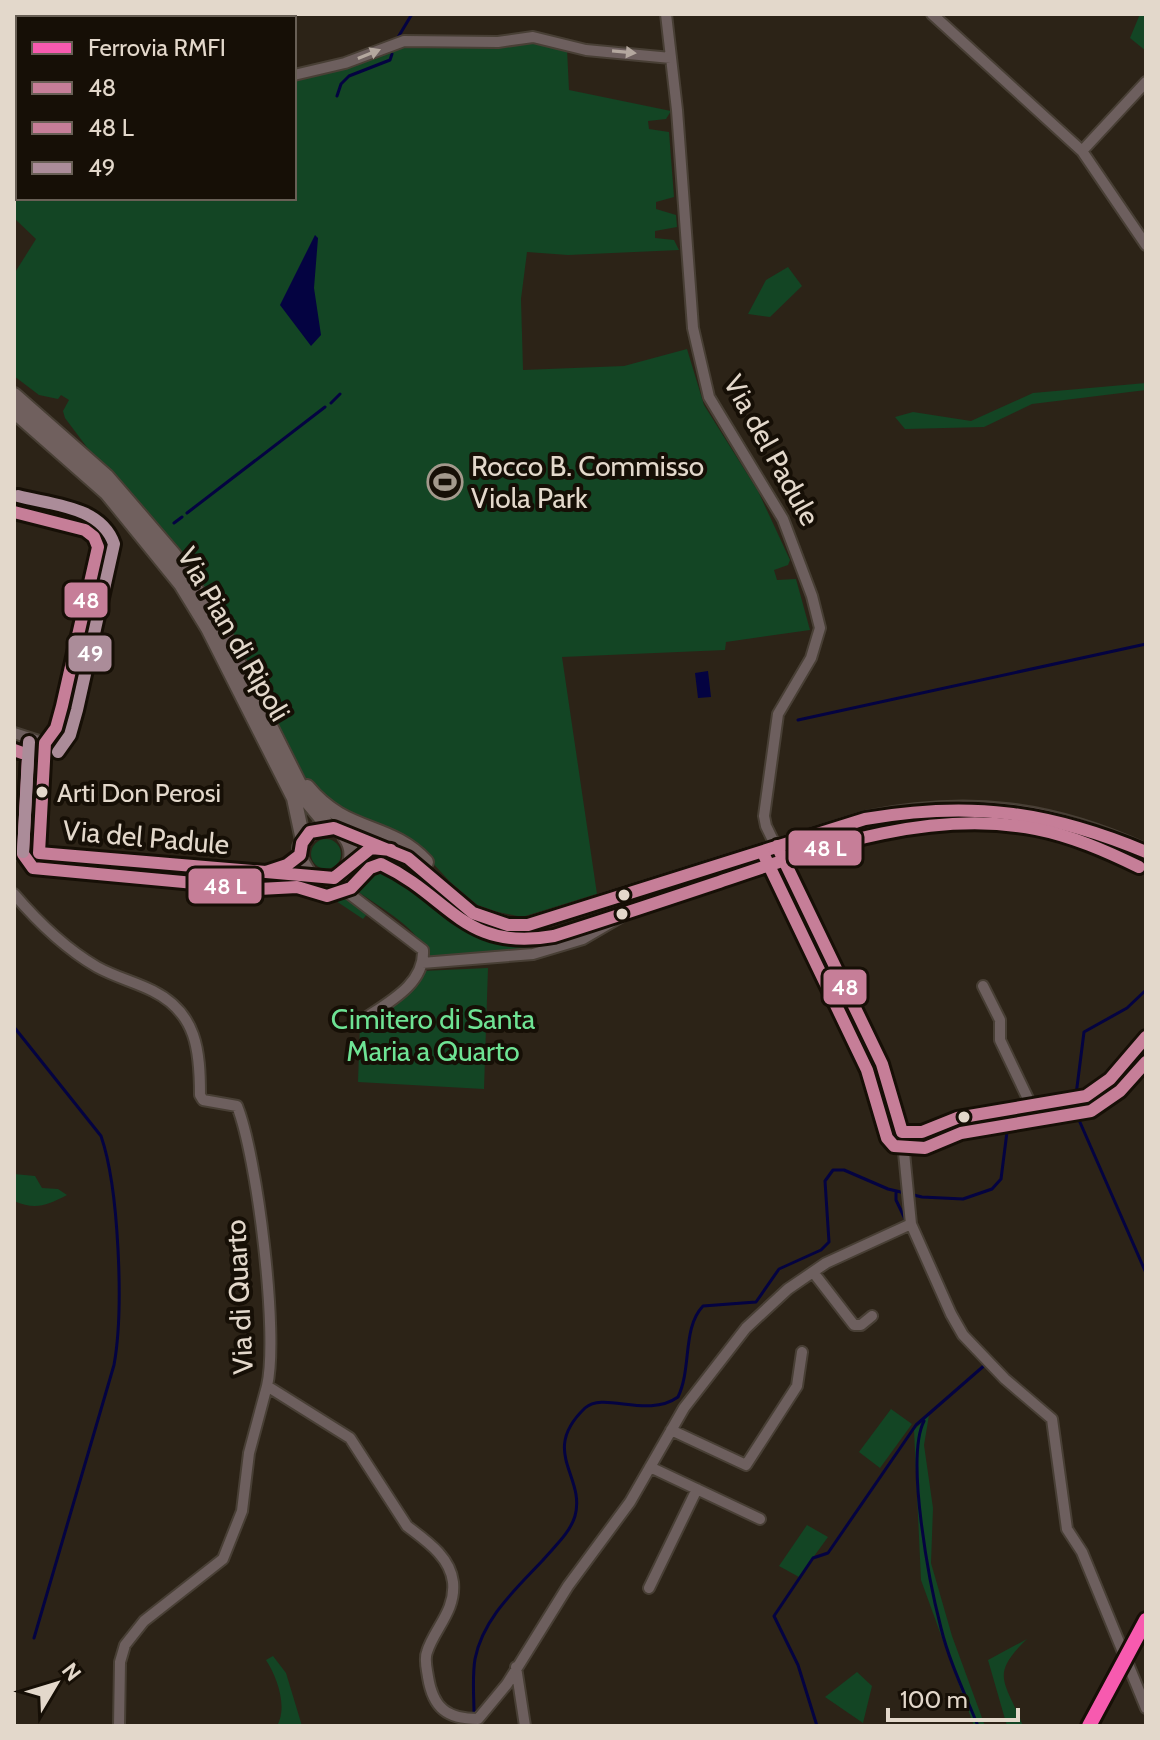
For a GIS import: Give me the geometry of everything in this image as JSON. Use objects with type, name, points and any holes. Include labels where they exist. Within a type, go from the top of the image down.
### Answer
[{"type":"main road","name":"Via Pian di Ripoli","points":[[14,395],[107,477],[174,555],[223,632],[308,802],[329,827]]},
{"type":"main road","name":"Via Pian di Ripoli","points":[[14,411],[113,499],[181,584],[208,628],[294,798],[301,847]]},
{"type":"main road","name":"Via Pian di Ripoli","points":[[291,767],[318,801],[335,815],[397,838],[413,849],[444,888]]},
{"type":"main road","points":[[274,871],[301,847],[314,830],[329,827],[345,836],[408,858],[480,916],[508,925],[533,925],[777,846],[894,813],[978,808],[1024,811],[1068,821],[1146,852]]},
{"type":"main road","name":"Via del Padule","points":[[345,836],[351,847],[349,865]]},
{"type":"main road","points":[[301,847],[309,874]]},
{"type":"main road","points":[[330,879],[382,847]]},
{"type":"main road","name":"Via del Padule","points":[[14,852],[260,873],[274,871],[330,879]]},
{"type":"street","name":"Via del Padule","points":[[666,14],[693,328],[699,364],[713,406],[791,537],[820,628],[811,658],[777,720],[764,816],[882,1064],[902,1132],[911,1224],[963,1335],[1005,1379],[1052,1419],[1067,1529],[1082,1552],[1146,1708]]},
{"type":"street","points":[[932,14],[1082,151],[1146,245]]},
{"type":"street","points":[[296,75],[345,63],[404,41],[498,42],[533,37],[586,50],[671,58]]},
{"type":"street","points":[[1082,151],[1146,82]]},
{"type":"street","points":[[14,512],[85,530],[94,537],[98,547],[62,706],[56,728],[45,743],[39,853]]},
{"type":"street","points":[[14,733],[45,743]]},
{"type":"street","name":"Via del Padule","points":[[349,865],[352,889],[369,906]]},
{"type":"street","name":"Via del Padule","points":[[330,879],[420,946],[422,964]]},
{"type":"street","name":"Via di Quarto","points":[[14,894],[76,953],[98,967],[155,992],[176,1007],[198,1042],[200,1095],[203,1100],[237,1106],[251,1146],[259,1214],[268,1302],[267,1386],[350,1438],[407,1526],[422,1533],[435,1547],[453,1579],[448,1608],[426,1652],[431,1692],[442,1712],[460,1723],[482,1717],[650,1467],[684,1408],[746,1328],[788,1289],[813,1272],[845,1253],[911,1224]]},
{"type":"street","points":[[354,1026],[410,986],[422,964],[533,954],[604,929],[653,898]]},
{"type":"street","points":[[983,986],[1000,1020],[1000,1040],[1031,1105]]},
{"type":"street","points":[[902,1132],[922,1132],[957,1118],[1086,1096],[1110,1079],[1146,1037]]},
{"type":"street","points":[[813,1272],[854,1325],[861,1325],[872,1316]]},
{"type":"street","points":[[671,1430],[746,1465],[797,1386],[802,1352]]},
{"type":"street","points":[[119,1726],[120,1662],[125,1645],[144,1621],[223,1559],[242,1511],[249,1453],[267,1386]]},
{"type":"street","points":[[650,1467],[760,1519]]},
{"type":"street","points":[[649,1588],[697,1489]]},
{"type":"street","points":[[516,1667],[525,1726]]},
{"type":"green space","points":[[141,14],[144,16],[68,16]]},
{"type":"green space","points":[[1140,14],[1146,14],[1146,51],[1130,38]]},
{"type":"green space","name":"Rocco B. Commisso Viola Park","points":[[534,41],[567,49],[569,90],[671,111],[666,119],[648,121],[649,129],[669,132],[674,197],[656,202],[656,209],[676,215],[677,227],[655,231],[655,238],[674,240],[679,250],[568,255],[527,252],[521,299],[523,370],[624,366],[687,349],[704,405],[758,491],[790,560],[788,565],[774,570],[777,580],[796,579],[810,630],[726,642],[725,650],[562,657],[597,894],[522,917],[479,908],[467,900],[413,842],[352,818],[310,786],[176,549],[147,512],[92,454],[65,418],[63,411],[69,400],[61,395],[58,399],[39,395],[14,376],[14,274],[36,239],[14,218],[16,95],[16,200],[296,200],[296,76],[409,45]]},
{"type":"green space","points":[[788,267],[802,286],[770,317],[748,314],[766,280]]},
{"type":"green space","points":[[1146,383],[1146,390],[1032,404],[984,427],[905,429],[895,417],[913,412],[971,421],[1033,393]]},
{"type":"green space","points":[[326,839],[337,843],[341,854],[337,865],[326,869],[315,865],[311,854],[315,843]]},
{"type":"green space","points":[[380,855],[403,863],[422,875],[454,905],[490,929],[514,934],[543,933],[564,930],[575,922],[583,935],[533,950],[428,960],[425,949],[410,929],[357,891],[353,880],[360,860]]},
{"type":"green space","points":[[333,888],[368,913],[363,919],[318,889]]},
{"type":"green space","name":"Cimitero di Santa Maria a Quarto","points":[[488,968],[484,1089],[358,1082],[360,1024],[422,971]]},
{"type":"green space","points":[[14,1174],[35,1176],[42,1188],[58,1189],[67,1195],[40,1206],[14,1201]]},
{"type":"green space","points":[[891,1409],[912,1424],[880,1468],[859,1452]]},
{"type":"green space","points":[[929,1415],[924,1445],[933,1508],[931,1563],[952,1636],[985,1726],[974,1726],[921,1580],[914,1430]]},
{"type":"green space","points":[[807,1525],[828,1537],[799,1577],[779,1566]]},
{"type":"green space","points":[[1027,1639],[1015,1651],[1004,1671],[1006,1688],[1023,1726],[1007,1726],[988,1660]]},
{"type":"green space","points":[[273,1656],[286,1673],[302,1726],[277,1726],[281,1701],[277,1683],[266,1660]]},
{"type":"green space","points":[[857,1672],[872,1686],[863,1723],[825,1697]]},
{"type":"shaded area","points":[[315,235],[318,238],[314,288],[321,335],[311,346],[280,305]]},
{"type":"shaded area","points":[[708,671],[711,697],[698,698],[695,673]]},
{"type":"waterway","points":[[397,39],[412,14]]},
{"type":"waterway","points":[[337,96],[341,84],[349,76],[390,60],[392,54]]},
{"type":"waterway","points":[[331,403],[340,394]]},
{"type":"waterway","points":[[187,513],[325,407]]},
{"type":"waterway","points":[[174,523],[182,517]]},
{"type":"waterway","points":[[798,720],[1146,644]]},
{"type":"waterway","points":[[1076,1095],[1084,1032],[1127,1008],[1146,990]]},
{"type":"waterway","points":[[14,1027],[101,1136],[112,1186],[118,1249],[119,1313],[114,1365],[34,1638]]},
{"type":"waterway","points":[[474,1714],[475,1659],[485,1630],[502,1605],[561,1540],[575,1516],[577,1502],[567,1464],[566,1438],[572,1424],[585,1408],[603,1402],[653,1406],[678,1397],[685,1374],[692,1325],[703,1306],[756,1302],[779,1269],[821,1250],[829,1242],[825,1181],[833,1170],[844,1170],[888,1189],[922,1197],[963,1199],[992,1189],[1001,1179],[1008,1124],[1069,1109],[1073,1101]]},
{"type":"waterway","points":[[1072,1104],[1146,1273]]},
{"type":"waterway","points":[[896,1191],[896,1200],[907,1223]]},
{"type":"waterway","points":[[817,1726],[798,1665],[774,1616],[813,1558],[828,1553],[916,1425],[986,1364]]},
{"type":"waterway","points":[[924,1421],[917,1463],[926,1554],[944,1640],[978,1726]]},
{"type":"rail line","name":"RMFI","points":[[1089,1726],[1146,1620]]},
{"type":"transit line","name":"49","points":[[18,496],[87,514],[108,531],[114,544],[77,710],[70,735],[58,752]]},
{"type":"transit line","name":"48","points":[[14,512],[85,530],[94,537],[98,547],[62,706],[56,728],[45,743]]},
{"type":"transit line","name":"49","points":[[23,852],[29,742]]},
{"type":"transit line","name":"48","points":[[39,853],[45,743]]},
{"type":"transit line","points":[[14,750],[28,755],[23,854],[33,868],[259,889],[297,887],[327,896],[351,888],[370,868],[381,864],[405,877],[478,929],[498,936],[523,939],[554,936],[833,845],[914,828],[995,824],[1036,829],[1089,845],[1139,867]]},
{"type":"transit line","name":"48","points":[[39,853],[266,872],[287,865],[300,855],[302,843],[310,832],[334,828],[408,858],[473,913],[508,925],[528,925],[865,819],[903,814],[939,811],[1008,813],[1076,827],[1146,852]]},
{"type":"transit line","name":"48","points":[[777,846],[882,1064],[902,1132]]},
{"type":"transit line","name":"48","points":[[266,872],[334,878],[371,848],[391,850]]},
{"type":"transit line","points":[[763,853],[867,1070],[887,1138],[894,1146],[925,1148],[961,1133],[1091,1111],[1120,1091],[1146,1062]]},
{"type":"transit line","name":"48","points":[[902,1132],[922,1132],[957,1118],[1086,1096],[1110,1079],[1146,1037]]},
{"type":"place","name":"Rocco B. Commisso Viola Park","points":[[445,482]]},
{"type":"place","name":"Arti Don Perosi","points":[[42,792]]}]
